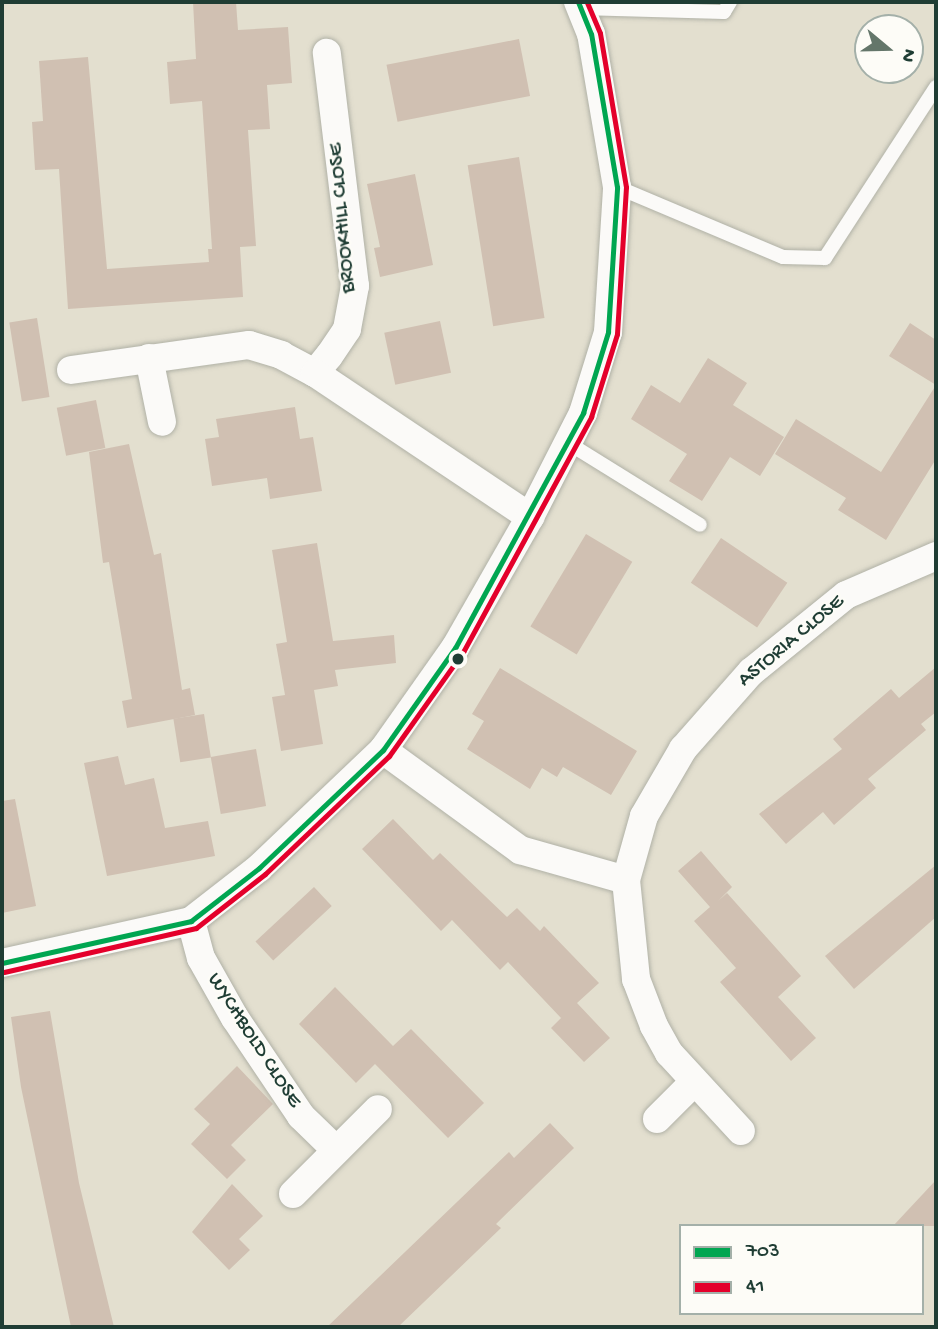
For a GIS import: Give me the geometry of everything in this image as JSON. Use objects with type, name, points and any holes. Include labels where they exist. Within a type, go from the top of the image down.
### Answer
[{"type":"street","points":[[2,963],[191,921],[259,868],[383,750],[454,648],[530,517],[583,413],[608,332],[617,187],[591,34],[579,5]]},
{"type":"street","name":"BROOKHILL CLOSE","points":[[315,373],[347,330],[355,286],[327,53]]},
{"type":"street","points":[[71,370],[249,345],[281,355],[315,373],[530,517]]},
{"type":"street","points":[[149,358],[162,422]]},
{"type":"street","name":"ASTORIA CLOSE","points":[[626,880],[644,816],[683,749],[751,672],[846,595],[934,561]]},
{"type":"street","points":[[383,750],[520,850],[626,880],[636,979],[669,1053],[741,1131]]},
{"type":"street","name":"WYCHBOLD CLOSE","points":[[191,921],[201,958],[235,1018],[301,1116],[336,1150]]},
{"type":"street","points":[[657,1119],[694,1082]]},
{"type":"street","points":[[293,1194],[378,1109]]},
{"type":"lane","points":[[579,5],[724,12],[730,2]]},
{"type":"lane","points":[[617,187],[783,257],[825,258],[936,87]]},
{"type":"lane","points":[[568,443],[700,525]]},
{"type":"building","points":[[193,2],[236,2],[238,30],[288,27],[292,83],[267,85],[270,129],[248,130],[256,246],[240,247],[243,297],[68,309],[59,169],[35,170],[32,122],[43,121],[39,61],[88,57],[107,269],[209,262],[208,249],[212,249],[202,101],[170,104],[167,62],[196,59]]},
{"type":"building","points":[[519,39],[530,96],[398,122],[386,65]]},
{"type":"building","points":[[519,157],[544,318],[493,326],[468,165]]},
{"type":"building","points":[[415,174],[433,265],[380,277],[374,248],[380,247],[367,184]]},
{"type":"building","points":[[37,318],[50,397],[22,401],[9,322]]},
{"type":"building","points":[[440,321],[451,373],[395,385],[384,333]]},
{"type":"building","points":[[910,323],[936,340],[936,385],[889,356]]},
{"type":"building","points":[[708,358],[747,383],[733,405],[784,437],[760,476],[730,457],[702,501],[669,481],[687,454],[631,419],[651,385],[680,403]]},
{"type":"building","points":[[936,385],[936,459],[886,540],[838,510],[846,498],[775,454],[796,419],[881,472]]},
{"type":"building","points":[[96,400],[105,448],[66,456],[57,408]]},
{"type":"building","points":[[295,407],[300,439],[313,437],[322,491],[270,499],[267,478],[212,486],[205,439],[219,437],[216,419]]},
{"type":"building","points":[[129,444],[154,555],[161,553],[182,690],[190,688],[195,715],[127,728],[122,701],[132,699],[109,562],[103,563],[89,452]]},
{"type":"building","points":[[586,534],[632,562],[577,654],[530,627]]},
{"type":"building","points":[[721,538],[787,583],[757,628],[691,583]]},
{"type":"building","points":[[317,543],[333,641],[394,635],[396,663],[335,670],[338,686],[314,690],[323,744],[281,751],[272,697],[285,695],[276,644],[287,642],[272,550]]},
{"type":"building","points":[[936,667],[936,712],[921,724],[926,730],[868,779],[876,788],[834,825],[823,812],[786,844],[759,814],[842,749],[833,739],[891,689],[899,698]]},
{"type":"building","points":[[500,668],[637,751],[611,795],[563,767],[557,777],[542,768],[530,789],[467,749],[484,721],[472,714]]},
{"type":"building","points":[[204,714],[211,757],[180,762],[173,719]]},
{"type":"building","points":[[256,749],[266,806],[221,814],[211,757]]},
{"type":"building","points":[[118,756],[125,785],[154,778],[165,828],[208,821],[215,856],[107,876],[84,763]]},
{"type":"building","points":[[15,799],[36,906],[2,913],[2,801]]},
{"type":"building","points":[[393,819],[433,860],[440,853],[507,917],[517,908],[540,931],[544,926],[599,983],[577,1003],[610,1038],[584,1062],[551,1028],[561,1018],[508,962],[500,970],[452,920],[441,931],[362,849]]},
{"type":"building","points":[[701,851],[732,887],[718,901],[727,893],[801,976],[778,997],[816,1038],[791,1061],[720,982],[736,968],[694,921],[710,907],[678,871]]},
{"type":"building","points":[[936,865],[936,917],[854,989],[825,956]]},
{"type":"building","points":[[314,887],[332,906],[273,961],[255,942]]},
{"type":"building","points":[[335,987],[393,1046],[411,1029],[484,1103],[448,1138],[375,1064],[356,1083],[299,1024]]},
{"type":"building","points":[[50,1011],[79,1183],[114,1327],[71,1327],[21,1087],[11,1017]]},
{"type":"building","points":[[237,1066],[273,1104],[231,1145],[246,1160],[227,1179],[191,1144],[210,1124],[194,1109]]},
{"type":"building","points":[[550,1123],[574,1148],[496,1224],[501,1228],[398,1327],[327,1327],[509,1152],[514,1158]]},
{"type":"building","points":[[936,1180],[936,1226],[895,1224]]},
{"type":"building","points":[[232,1184],[263,1216],[239,1239],[250,1250],[229,1270],[192,1232]]},
{"type":"transit line","name":"703","points":[[2,963],[191,921],[259,868],[383,750],[455,648],[583,413],[608,332],[617,187],[591,34],[578,2]]},
{"type":"transit line","name":"41","points":[[4,972],[196,928],[265,874],[389,756],[463,652],[591,417],[617,334],[626,187],[600,33],[587,2]]}]
